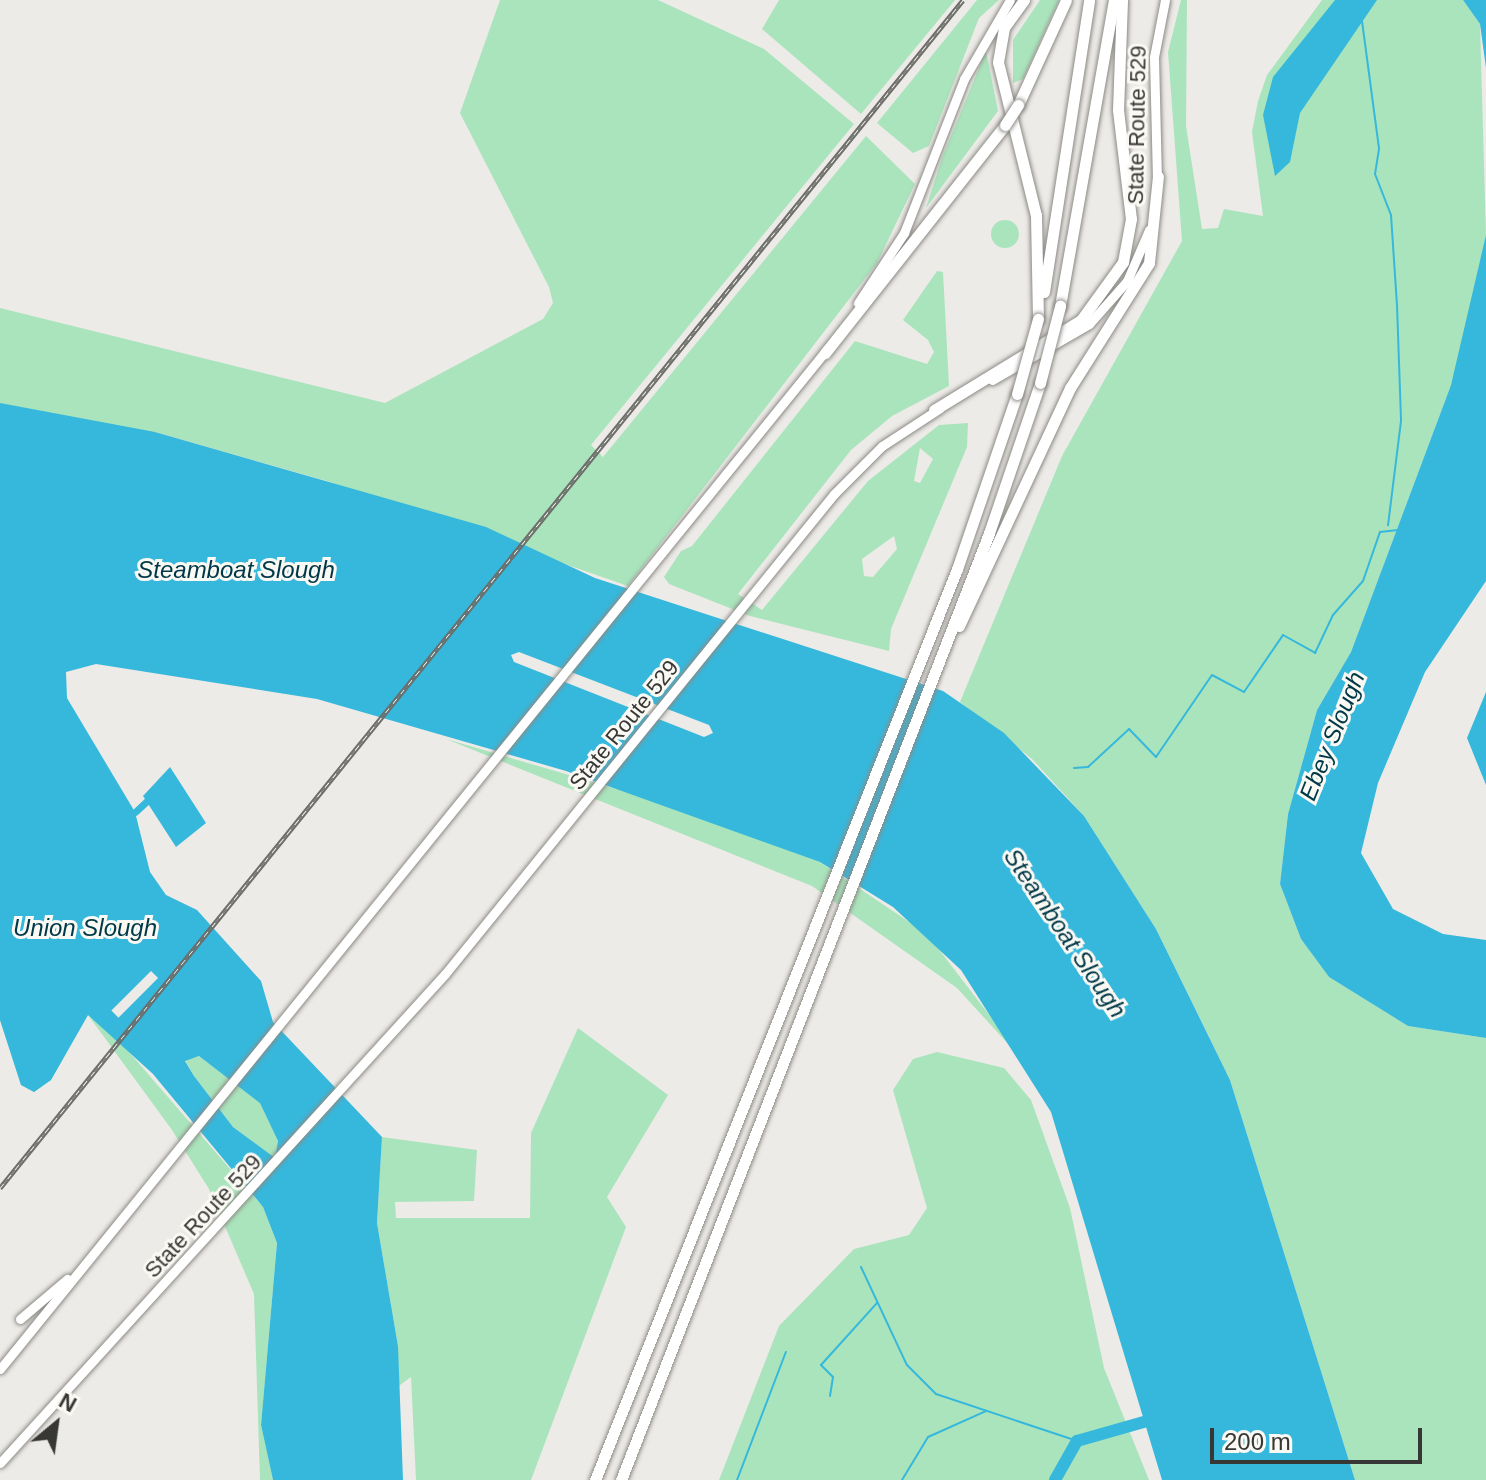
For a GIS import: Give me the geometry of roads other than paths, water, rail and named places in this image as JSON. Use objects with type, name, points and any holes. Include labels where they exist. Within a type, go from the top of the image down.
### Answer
[{"type":"highway","points":[[1024,0],[1004,28],[998,62],[1036,215],[1038,319]]},
{"type":"highway","points":[[825,353],[1005,125],[1018,105],[1066,0]]},
{"type":"highway","points":[[595,1480],[927,643],[1017,394],[1038,319],[1089,0]]},
{"type":"highway","points":[[621,1480],[943,650],[1040,383],[1060,306],[1114,0]]},
{"type":"highway","points":[[934,410],[1081,320],[1123,262],[1131,219],[1118,110],[1122,0]]},
{"type":"highway","points":[[943,650],[1082,365],[1149,263],[1160,209],[1158,176]]},
{"type":"main road","points":[[0,1369],[825,353],[904,233],[964,79],[1010,0]]},
{"type":"main road","name":"State Route 529","points":[[0,1463],[350,1083],[562,830],[861,464],[934,410],[1070,338],[1104,310],[1142,253],[1158,176],[1154,57],[1165,0]]},
{"type":"main road","points":[[20,1319],[90,1258]]},
{"type":"water","points":[[1335,0],[1377,0],[1300,113],[1290,162],[1275,176],[1263,115],[1273,77]]},
{"type":"water","points":[[1463,0],[1486,0],[1486,68],[1480,24]]},
{"type":"water","name":"Ebey Slough","points":[[1486,235],[1486,581],[1425,672],[1378,783],[1361,853],[1393,909],[1443,934],[1486,940],[1486,1038],[1408,1026],[1329,977],[1301,939],[1280,884],[1288,814],[1317,710],[1351,652],[1451,385]]},
{"type":"water","name":"Steamboat Slough","points":[[0,403],[155,432],[486,527],[595,578],[943,691],[1004,733],[1084,816],[1156,929],[1230,1080],[1355,1480],[1162,1480],[1051,1112],[961,970],[893,907],[820,862],[566,771],[317,699],[96,664],[66,672],[67,698],[135,812],[150,872],[166,895],[197,910],[261,981],[273,1022],[382,1137],[377,1223],[398,1346],[403,1480],[273,1480],[261,1425],[277,1243],[263,1207],[153,1074],[88,1015],[51,1080],[34,1092],[21,1085],[0,1020]],"holes":[[[199,1056],[260,1103],[278,1141],[275,1158],[233,1127],[185,1061]]]},
{"type":"water","points":[[1486,692],[1486,785],[1467,738]]},
{"type":"water","points":[[170,767],[206,823],[176,847],[143,796]]},
{"type":"waterway","points":[[1362,21],[1379,149],[1375,174],[1391,215],[1397,305],[1401,421],[1388,525]]},
{"type":"waterway","points":[[1074,768],[1088,767],[1129,729],[1156,757],[1212,675],[1244,692],[1283,635],[1315,653],[1333,615],[1363,581],[1380,532],[1398,530]]},
{"type":"waterway","points":[[135,812],[147,801]]},
{"type":"waterway","points":[[861,1267],[907,1365],[936,1394],[1077,1441]]},
{"type":"waterway","points":[[830,1396],[833,1377],[821,1365],[877,1303]]},
{"type":"waterway","points":[[737,1480],[786,1352]]},
{"type":"waterway","points":[[902,1480],[928,1437],[986,1411]]},
{"type":"waterway","points":[[1055,1480],[1077,1441],[1158,1418]]},
{"type":"railway","points":[[0,1188],[963,0]]},
{"type":"water label","name":"Union Slough","points":[[85,928]]}]
